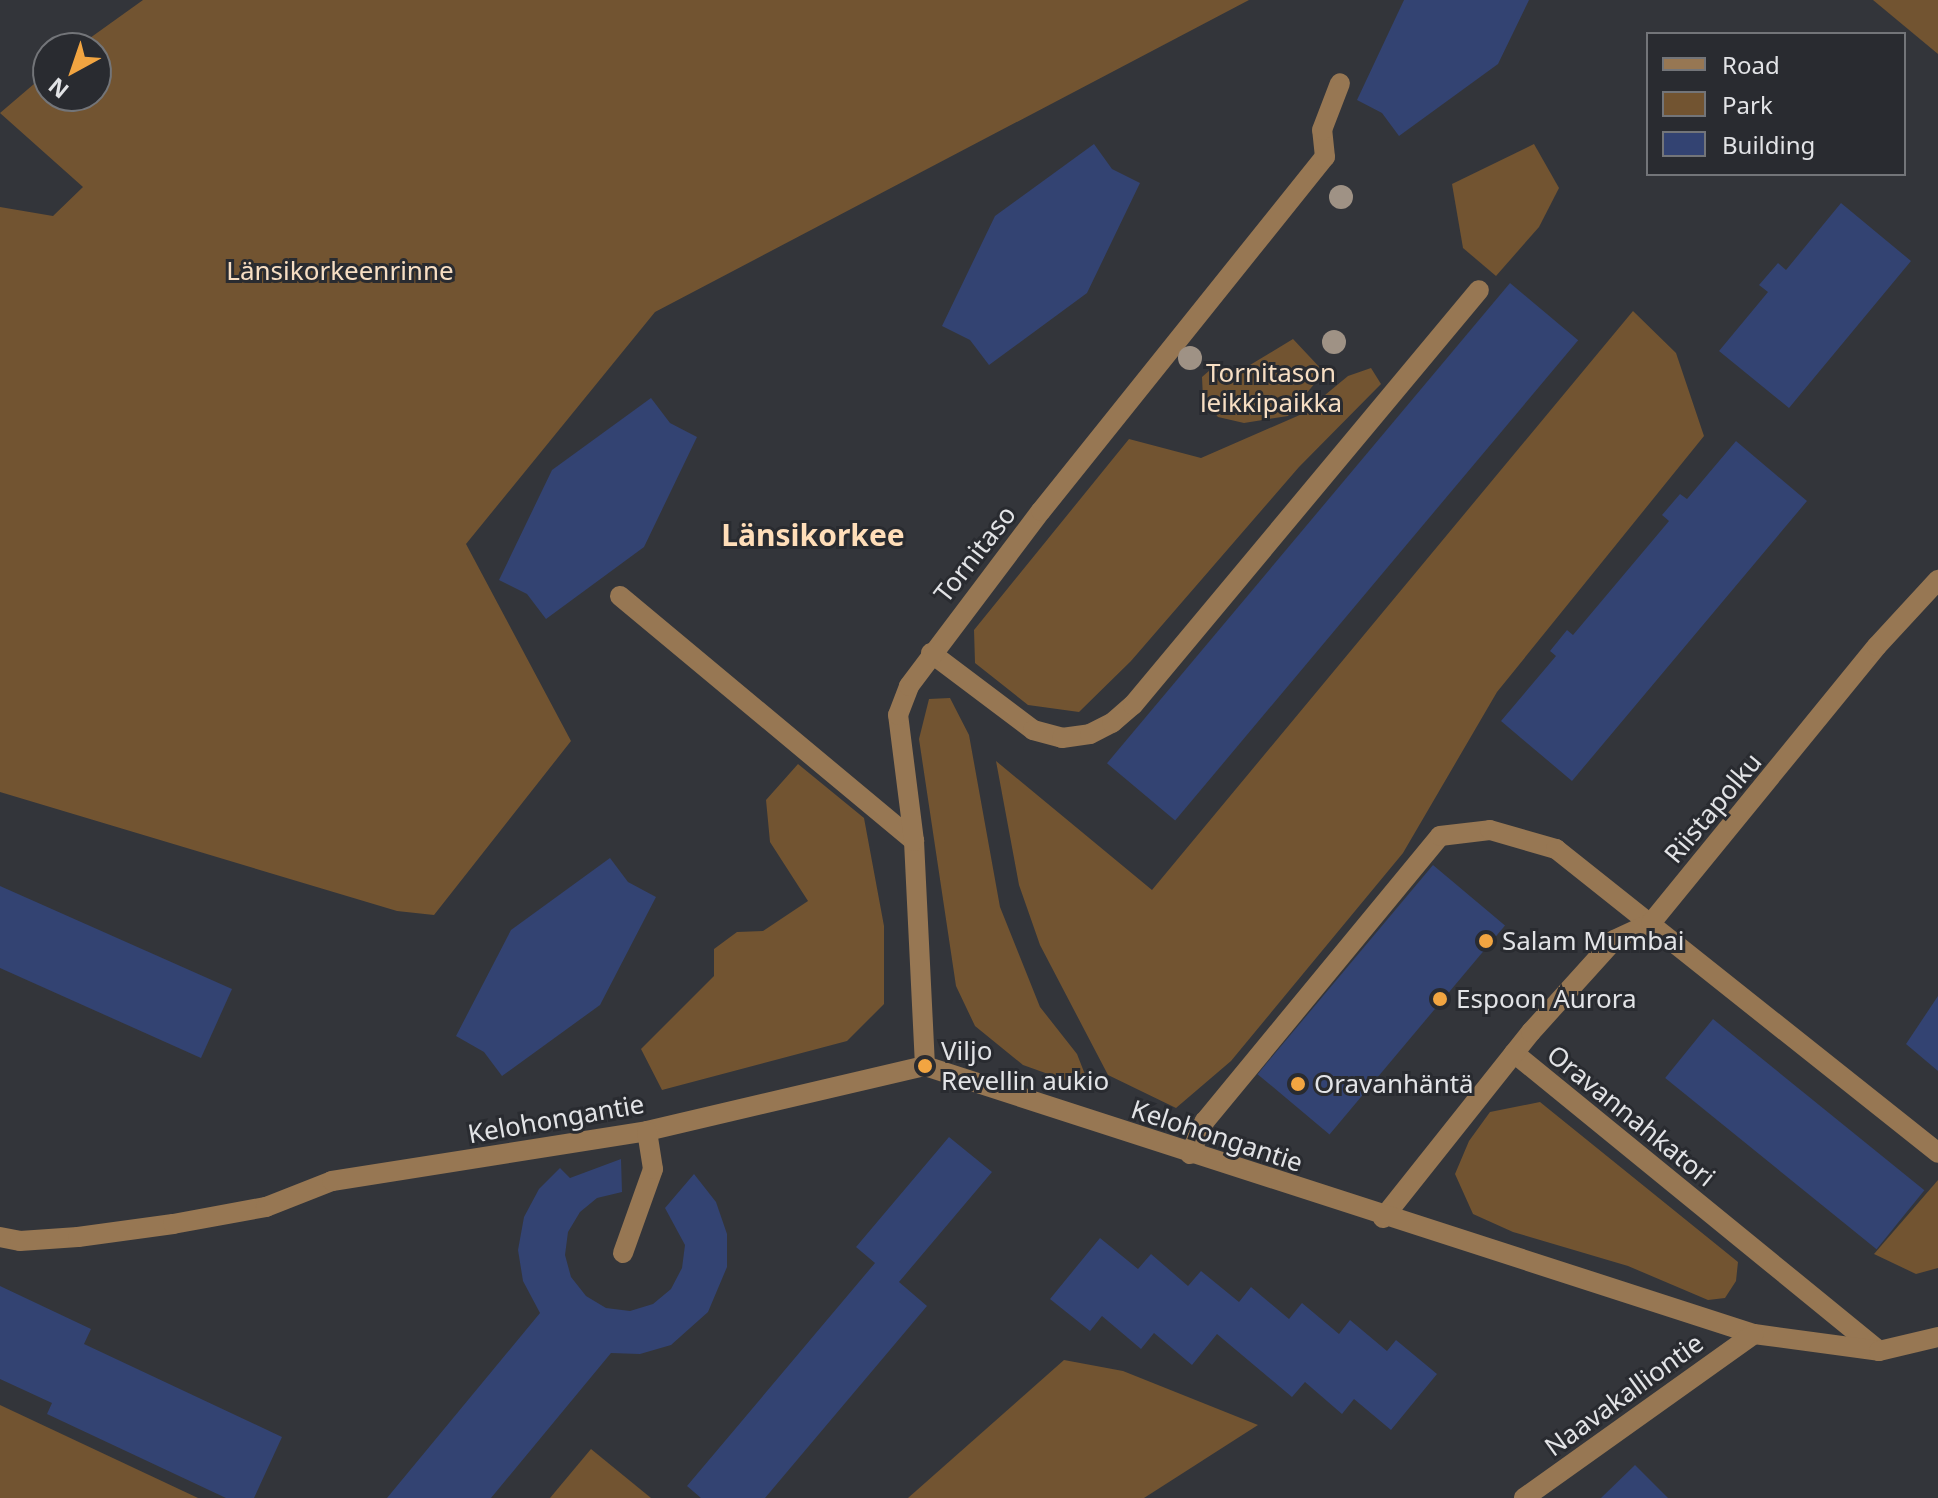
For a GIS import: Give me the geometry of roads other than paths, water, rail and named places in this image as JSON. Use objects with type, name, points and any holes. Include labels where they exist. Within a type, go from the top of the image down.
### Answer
[{"type":"street","name":"Tornitaso","points":[[925,1066],[914,841],[898,715],[931,653],[1325,157],[1322,130],[1340,83]]},
{"type":"street","points":[[931,653],[1033,730],[1062,738],[1090,734],[1112,723],[1133,705],[1479,290]]},
{"type":"street","name":"Riistapolku","points":[[1514,1053],[1614,940],[1651,923],[1877,646],[1938,580]]},
{"type":"street","points":[[620,596],[914,841]]},
{"type":"street","points":[[1190,1154],[1205,1121],[1440,836],[1490,830],[1556,849],[1938,1153]]},
{"type":"street","name":"Oravannahkatori","points":[[1383,1218],[1514,1053],[1879,1351]]},
{"type":"street","name":"Kelohongantie","points":[[0,1237],[35,1240],[173,1224],[266,1207],[332,1181],[647,1131],[925,1066],[1383,1218],[1754,1334],[1879,1351],[1938,1337]]},
{"type":"street","points":[[623,1253],[653,1169],[647,1131]]},
{"type":"street","name":"Naavakalliontie","points":[[1524,1498],[1754,1334]]},
{"type":"place","name":"Salam Mumbai","points":[[1486,941]]},
{"type":"place","name":"Espoon Aurora","points":[[1440,999]]},
{"type":"place","name":"Viljo Revellin aukio","points":[[925,1066]]},
{"type":"place","name":"Oravanhäntä","points":[[1298,1084]]},
{"type":"district","name":"Länsikorkee","points":[[813,535]]},
{"type":"park label","name":"Länsikorkeenrinne","points":[[340,271]]},
{"type":"park label","name":"Tornitason leikkipaikka","points":[[1271,388]]}]
